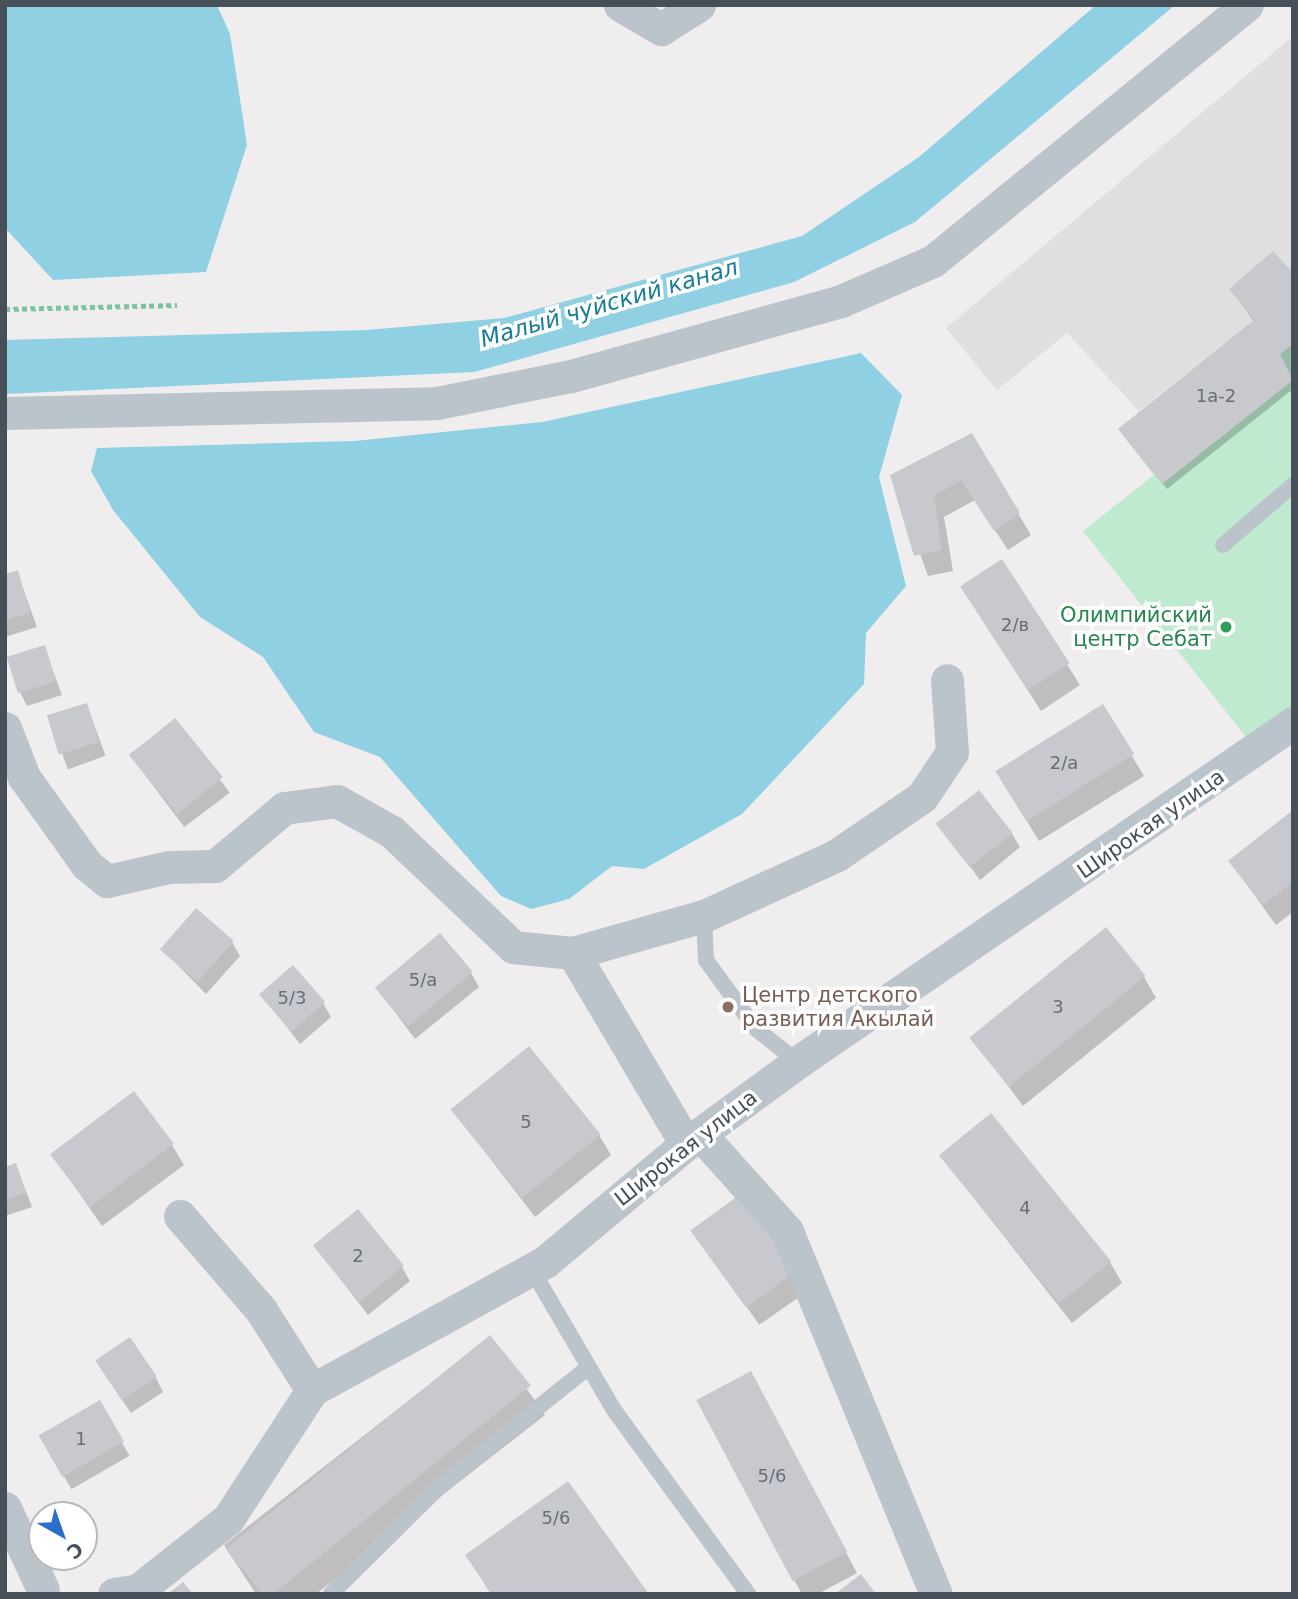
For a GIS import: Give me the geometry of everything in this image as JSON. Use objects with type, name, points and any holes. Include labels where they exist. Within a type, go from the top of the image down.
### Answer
[{"type":"street","points":[[620,5],[661,29],[699,5]]},
{"type":"street","points":[[5,413],[438,403],[571,376],[841,301],[933,261],[1247,5]]},
{"type":"street","points":[[5,728],[24,777],[87,865],[107,880],[169,867],[215,866],[284,808],[337,801],[392,832],[513,947],[573,953],[704,916],[837,855],[922,797],[952,752],[947,680]]},
{"type":"street","name":"Широкая улица","points":[[114,1594],[138,1590],[228,1519],[312,1390],[531,1268],[693,1139],[798,1062],[1293,723]]},
{"type":"street","points":[[573,953],[693,1139],[787,1231],[936,1594]]},
{"type":"street","points":[[180,1216],[261,1310],[312,1390]]},
{"type":"street","points":[[5,1508],[47,1593]]},
{"type":"lane","points":[[1223,545],[1293,485]]},
{"type":"lane","points":[[704,916],[706,960],[756,1029],[798,1062]]},
{"type":"lane","points":[[531,1268],[589,1367],[748,1594]]},
{"type":"lane","points":[[331,1594],[441,1485],[589,1367]]},
{"type":"path","points":[[5,309],[177,305]]},
{"type":"shaded area","points":[[1293,36],[1293,344],[1253,321],[1139,411],[1067,333],[997,390],[946,328]]},
{"type":"green space","name":"Олимпийский центр Себат","points":[[1254,320],[1280,353],[1293,344],[1293,723],[1257,751],[1083,531],[1154,475],[1118,429]]},
{"type":"water","points":[[5,5],[217,5],[230,34],[247,145],[206,272],[53,280],[5,228]]},
{"type":"water","name":"Малый чуйский канал","points":[[1096,5],[1175,5],[915,222],[794,282],[474,372],[5,394],[5,340],[367,330],[504,318],[802,236],[919,157]]},
{"type":"water","points":[[861,353],[902,395],[879,477],[906,586],[866,633],[864,684],[742,814],[644,869],[612,866],[569,899],[531,909],[501,896],[380,757],[314,732],[263,657],[200,617],[113,510],[91,471],[97,448],[354,441],[542,422]]},
{"type":"building","points":[[1273,251],[1293,273],[1293,344],[1280,354],[1293,380],[1162,484],[1118,429],[1254,320],[1229,289]]},
{"type":"building","points":[[972,433],[1020,513],[994,531],[961,480],[934,496],[942,550],[914,556],[890,475]]},
{"type":"building","points":[[1002,559],[1070,663],[1028,690],[960,586]]},
{"type":"building","points":[[18,570],[30,613],[5,621],[5,574]]},
{"type":"building","points":[[45,645],[56,681],[18,693],[7,657]]},
{"type":"building","points":[[87,703],[99,742],[59,754],[47,715]]},
{"type":"building","points":[[1103,704],[1134,754],[1027,821],[995,771]]},
{"type":"building","points":[[175,718],[223,777],[177,814],[129,755]]},
{"type":"building","points":[[979,790],[1013,833],[970,867],[936,824]]},
{"type":"building","points":[[1293,810],[1293,882],[1263,905],[1228,861]]},
{"type":"building","points":[[196,908],[234,941],[198,982],[160,950]]},
{"type":"building","points":[[1106,927],[1146,976],[1009,1087],[969,1038]]},
{"type":"building","points":[[440,933],[473,972],[408,1027],[375,988]]},
{"type":"building","points":[[293,965],[325,1002],[291,1032],[259,995]]},
{"type":"building","points":[[529,1046],[601,1135],[522,1198],[451,1110]]},
{"type":"building","points":[[134,1091],[174,1144],[90,1207],[50,1154]]},
{"type":"building","points":[[991,1113],[1111,1261],[1059,1304],[939,1155]]},
{"type":"building","points":[[16,1163],[26,1193],[5,1200],[5,1167]]},
{"type":"building","points":[[742,1193],[798,1270],[746,1307],[690,1231]]},
{"type":"building","points":[[358,1209],[404,1266],[359,1302],[313,1246]]},
{"type":"building","points":[[490,1335],[531,1386],[273,1594],[262,1594],[226,1549]]},
{"type":"building","points":[[130,1337],[157,1377],[122,1400],[95,1360]]},
{"type":"building","points":[[751,1371],[847,1552],[792,1581],[696,1400]]},
{"type":"building","points":[[100,1400],[124,1442],[63,1477],[39,1436]]},
{"type":"building","points":[[568,1481],[649,1594],[492,1594],[465,1555]]},
{"type":"building","points":[[861,1574],[876,1594],[835,1594]]},
{"type":"building","points":[[183,1582],[193,1594],[168,1594]]},
{"type":"place","name":"Олимпийский центр Себат","points":[[1226,627]]},
{"type":"place","name":"Центр детского развития Акылай","points":[[728,1007]]}]
